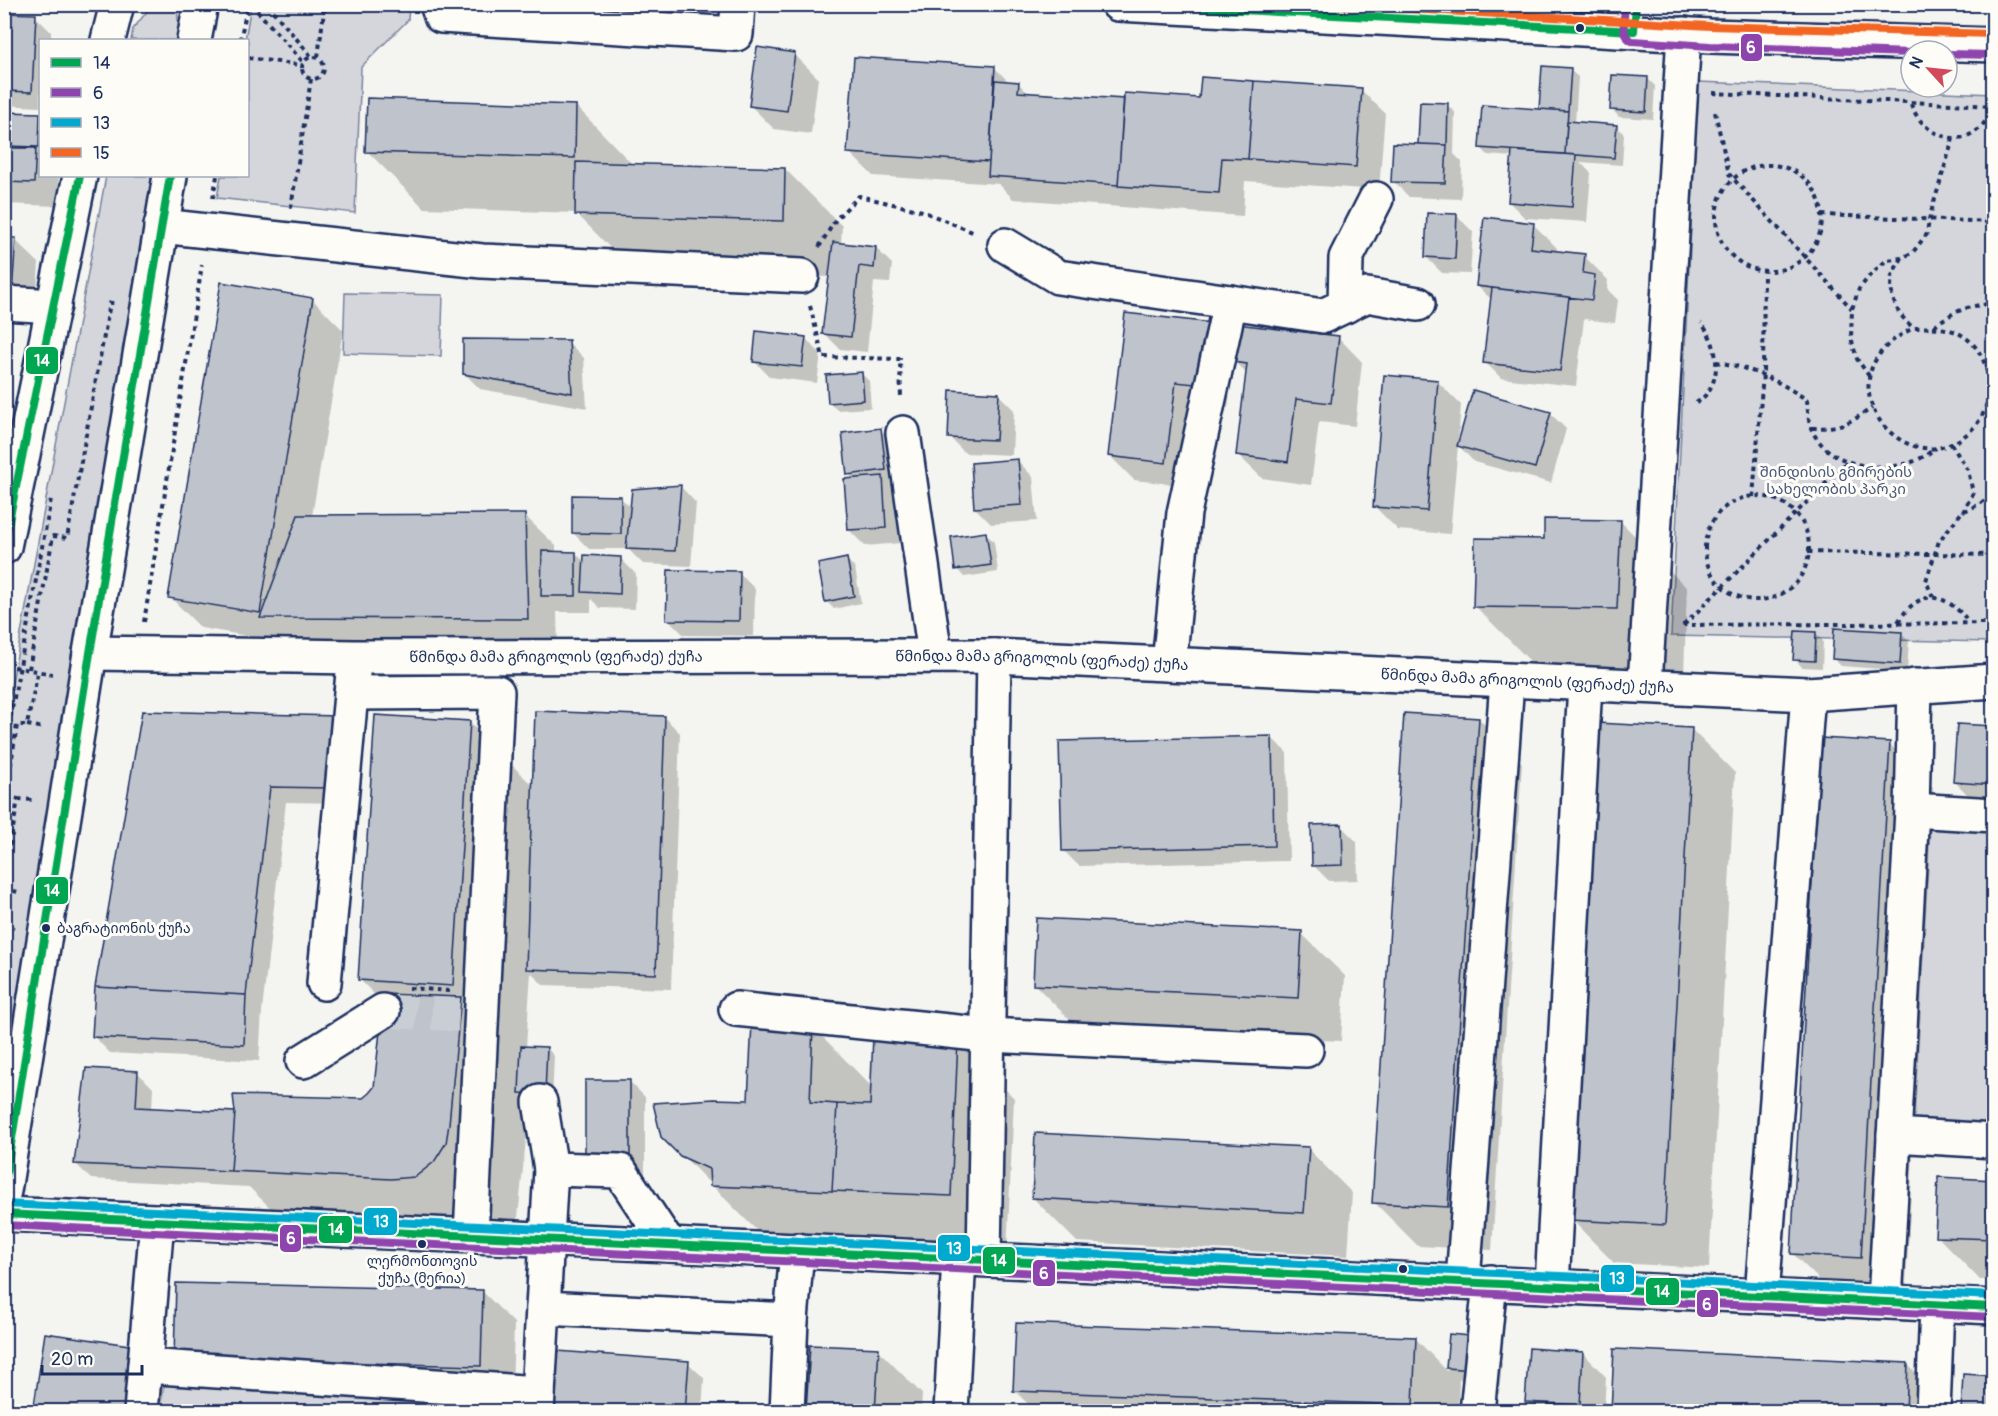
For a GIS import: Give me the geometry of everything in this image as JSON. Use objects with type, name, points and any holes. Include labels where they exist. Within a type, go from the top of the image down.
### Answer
[{"type":"street","points":[[108,39],[117,4]]},
{"type":"street","points":[[194,39],[201,4]]},
{"type":"street","points":[[437,4],[441,16],[736,34],[738,4]]},
{"type":"street","points":[[1118,4],[1635,18],[1683,47],[1994,45]]},
{"type":"street","points":[[1645,685],[1683,47]]},
{"type":"street","points":[[4,547],[80,177]]},
{"type":"street","points":[[4,1191],[90,653],[170,177]]},
{"type":"street","points":[[1345,306],[1346,258],[1376,200]]},
{"type":"street","points":[[161,226],[482,261],[802,276]]},
{"type":"street","points":[[1005,245],[1058,277],[1323,316],[1366,295],[1418,304]]},
{"type":"street","points":[[1169,664],[1184,513],[1230,302]]},
{"type":"street","points":[[4,303],[54,306]]},
{"type":"street","points":[[903,433],[935,655]]},
{"type":"street","name":"წმინდა მამა გრიგოლის (ფერაძე) ქუჩა","points":[[90,653],[355,657],[994,656],[1808,694],[1994,681]]},
{"type":"street","points":[[951,1412],[971,1258],[987,1035],[994,656]]},
{"type":"street","points":[[324,983],[355,657]]},
{"type":"street","points":[[1477,1412],[1476,1282],[1507,681]]},
{"type":"street","points":[[1552,1285],[1585,684]]},
{"type":"street","points":[[1885,1301],[1912,810],[1915,686]]},
{"type":"street","points":[[351,693],[497,692],[470,1016],[471,1235]]},
{"type":"street","points":[[1762,1295],[1808,694]]},
{"type":"street","points":[[1912,810],[1994,815]]},
{"type":"street","points":[[736,1009],[987,1035],[1306,1050]]},
{"type":"street","points":[[303,1061],[382,1011]]},
{"type":"street","points":[[145,1366],[538,1402],[551,1169],[540,1102]]},
{"type":"street","points":[[1894,1135],[1994,1141]]},
{"type":"street","points":[[551,1169],[620,1171],[668,1244]]},
{"type":"street","points":[[4,1214],[1994,1307]]},
{"type":"street","points":[[141,1412],[157,1221]]},
{"type":"street","points":[[787,1412],[797,1250]]},
{"type":"street","points":[[1933,1412],[1937,1305]]},
{"type":"street","points":[[543,1308],[791,1320]]},
{"type":"path","points":[[240,39],[249,4]]},
{"type":"path","points":[[249,4],[302,64]]},
{"type":"path","points":[[267,4],[311,56]]},
{"type":"path","points":[[318,57],[325,4]]},
{"type":"path","points":[[237,28],[243,30]]},
{"type":"path","points":[[1683,47],[1711,93],[1994,108]]},
{"type":"path","points":[[311,56],[318,57],[323,62],[324,70],[320,76],[311,79],[302,72],[302,64],[311,56]]},
{"type":"path","points":[[249,58],[302,64]]},
{"type":"path","points":[[286,239],[311,79]]},
{"type":"path","points":[[1911,104],[1914,112],[1935,134],[1953,139],[1967,136],[1978,130],[1994,108]]},
{"type":"path","points":[[1709,117],[1712,105],[1729,174],[1852,309]]},
{"type":"path","points":[[1870,376],[1857,359],[1851,338],[1852,309],[1859,289],[1887,260],[1902,258],[1913,252],[1927,234],[1929,219],[1953,139]]},
{"type":"path","points":[[1759,166],[1775,166],[1792,171],[1808,182],[1817,197],[1822,215],[1820,233],[1812,250],[1798,262],[1782,270],[1764,271],[1748,267],[1734,258],[1723,245],[1717,230],[1716,213],[1720,197],[1734,180],[1743,172],[1759,166]]},
{"type":"path","points":[[140,654],[217,177]]},
{"type":"path","points":[[903,433],[900,359],[823,357],[802,276],[836,219],[859,196],[922,211],[1005,245]]},
{"type":"path","points":[[1822,215],[1994,222]]},
{"type":"path","points":[[1902,258],[1892,276],[1893,301],[1904,320],[1914,328]]},
{"type":"path","points":[[1753,497],[1763,374],[1764,271]]},
{"type":"path","points":[[29,669],[53,536],[66,538],[111,303],[119,304]]},
{"type":"path","points":[[1934,327],[1950,314],[1978,304],[1994,304]]},
{"type":"path","points":[[1693,405],[1700,401],[1709,390],[1716,362],[1715,348],[1710,334],[1702,323],[1696,320]]},
{"type":"path","points":[[1716,362],[1733,364],[1763,374],[1807,400],[1811,428],[1822,444],[1847,462],[1893,467],[1915,461],[1937,448],[1957,442],[1973,429],[1984,413],[1989,394],[1989,383],[1982,356],[1969,341],[1953,331],[1934,327],[1914,328],[1896,336],[1881,349],[1871,367],[1868,388],[1872,408],[1882,426],[1897,439],[1917,447],[1937,448]]},
{"type":"path","points":[[1986,368],[1994,359]]},
{"type":"path","points":[[1989,383],[1994,391]]},
{"type":"path","points":[[1811,428],[1842,426],[1872,408]]},
{"type":"path","points":[[1933,597],[1926,581],[1939,541],[1962,512],[1973,493],[1968,470],[1951,444]]},
{"type":"path","points":[[1677,634],[1847,462]]},
{"type":"path","points":[[1962,512],[1980,504],[1994,492]]},
{"type":"path","points":[[1762,496],[1780,502],[1796,514],[1804,527],[1809,544],[1807,562],[1799,579],[1787,591],[1772,598],[1755,600],[1739,598],[1713,577],[1706,562],[1705,546],[1708,529],[1717,515],[1729,504],[1753,497],[1762,496]]},
{"type":"path","points":[[1808,552],[1994,555]]},
{"type":"path","points":[[1897,622],[1906,609],[1914,603],[1933,597],[1951,603],[1969,622]]},
{"type":"path","points":[[1684,613],[1684,625]]},
{"type":"path","points":[[1684,625],[1994,623]]},
{"type":"path","points":[[14,667],[59,675]]},
{"type":"path","points":[[4,881],[18,799],[6,796],[17,725],[27,725],[38,671]]},
{"type":"green space","points":[[251,5],[409,5],[408,20],[361,67],[355,213],[217,198],[221,177],[249,177],[249,39],[245,39]]},
{"type":"green space","points":[[177,8],[180,39],[131,39],[133,29],[149,9]]},
{"type":"green space","name":"შინდისის გმირების სახელობის პარკი","points":[[1698,82],[1899,90],[1899,99],[1959,99],[1959,93],[1993,94],[1993,642],[1671,636]]},
{"type":"green space","points":[[106,177],[158,177],[4,1117],[5,720]]},
{"type":"green space","points":[[345,293],[443,295],[441,356],[343,353]]},
{"type":"green space","points":[[1912,810],[1993,815],[1993,1141],[1894,1135]]},
{"type":"green space","points":[[145,1366],[538,1393],[537,1412],[141,1412]]},
{"type":"building","points":[[4,13],[36,14],[32,92],[4,91]]},
{"type":"building","points":[[757,47],[795,53],[787,111],[749,106]]},
{"type":"building","points":[[854,57],[995,66],[989,162],[847,153]]},
{"type":"building","points":[[1542,66],[1571,68],[1568,111],[1539,109]]},
{"type":"building","points":[[1612,75],[1648,77],[1646,112],[1610,110]]},
{"type":"building","points":[[1201,77],[1254,81],[1248,159],[1222,158],[1219,193],[1118,186],[1124,93],[1199,98]]},
{"type":"building","points":[[995,80],[1019,82],[1018,92],[1124,99],[1118,185],[988,176]]},
{"type":"building","points":[[1254,81],[1362,88],[1356,167],[1248,159]]},
{"type":"building","points":[[367,98],[576,105],[575,158],[365,152]]},
{"type":"building","points":[[1420,102],[1448,103],[1447,145],[1418,144]]},
{"type":"building","points":[[1482,105],[1568,111],[1565,154],[1479,148]]},
{"type":"building","points":[[4,112],[39,113],[39,147],[4,146]]},
{"type":"building","points":[[1567,121],[1617,125],[1614,158],[1565,154]]},
{"type":"building","points":[[1393,143],[1447,145],[1445,183],[1391,182]]},
{"type":"building","points":[[4,148],[36,148],[34,183],[4,182]]},
{"type":"building","points":[[1512,151],[1576,155],[1572,207],[1508,202]]},
{"type":"building","points":[[576,162],[785,168],[784,221],[575,215]]},
{"type":"building","points":[[1427,213],[1457,214],[1455,259],[1425,257]]},
{"type":"building","points":[[1484,217],[1534,223],[1531,248],[1585,254],[1583,273],[1595,275],[1592,300],[1476,286]]},
{"type":"building","points":[[4,238],[16,238],[12,292],[4,292]]},
{"type":"building","points":[[833,242],[876,247],[874,268],[859,266],[851,337],[822,334]]},
{"type":"building","points":[[221,282],[313,298],[260,613],[168,598]]},
{"type":"building","points":[[1492,288],[1569,297],[1560,371],[1483,363]]},
{"type":"building","points":[[1125,313],[1212,323],[1205,385],[1176,382],[1166,463],[1108,456]]},
{"type":"building","points":[[1236,324],[1339,336],[1331,403],[1296,399],[1288,462],[1236,455],[1247,364],[1232,362]]},
{"type":"building","points":[[756,331],[806,337],[802,367],[753,362]]},
{"type":"building","points":[[463,339],[569,340],[572,393],[463,374]]},
{"type":"building","points":[[862,372],[864,400],[828,403],[826,375]]},
{"type":"building","points":[[1384,375],[1438,380],[1427,511],[1373,507]]},
{"type":"building","points":[[950,390],[999,393],[996,440],[948,438]]},
{"type":"building","points":[[1473,390],[1551,412],[1535,468],[1457,446]]},
{"type":"building","points":[[881,428],[886,470],[847,475],[842,433]]},
{"type":"building","points":[[1018,459],[1022,505],[974,508],[971,463]]},
{"type":"building","points":[[883,476],[886,528],[848,530],[844,479]]},
{"type":"building","points":[[681,485],[675,551],[626,549],[632,489]]},
{"type":"building","points":[[572,495],[621,496],[621,534],[572,533]]},
{"type":"building","points":[[525,514],[528,619],[260,618],[298,515]]},
{"type":"building","points":[[1544,519],[1621,520],[1617,609],[1473,607],[1475,538],[1544,539]]},
{"type":"building","points":[[986,532],[991,565],[955,570],[951,537]]},
{"type":"building","points":[[542,551],[576,552],[576,596],[541,596]]},
{"type":"building","points":[[584,555],[621,557],[620,594],[582,592]]},
{"type":"building","points":[[847,558],[854,596],[825,602],[818,564]]},
{"type":"building","points":[[668,570],[740,571],[739,621],[666,620]]},
{"type":"building","points":[[1834,628],[1902,632],[1900,664],[1832,659]]},
{"type":"building","points":[[1795,631],[1816,632],[1815,661],[1793,660]]},
{"type":"building","points":[[142,711],[337,716],[329,788],[270,787],[246,995],[95,987]]},
{"type":"building","points":[[535,711],[665,716],[656,974],[526,969]]},
{"type":"building","points":[[1404,713],[1479,718],[1448,1207],[1372,1203]]},
{"type":"building","points":[[375,715],[470,721],[453,986],[358,980]]},
{"type":"building","points":[[1596,723],[1692,728],[1665,1225],[1569,1220]]},
{"type":"building","points":[[1957,724],[1994,726],[1994,785],[1953,782]]},
{"type":"building","points":[[1272,736],[1274,846],[1062,851],[1059,741]]},
{"type":"building","points":[[1820,738],[1890,742],[1861,1258],[1791,1254]]},
{"type":"building","points":[[1342,824],[1343,865],[1312,866],[1311,825]]},
{"type":"building","points":[[1036,918],[1302,931],[1298,998],[1033,985]]},
{"type":"building","points":[[95,987],[246,995],[244,1045],[92,1037]]},
{"type":"building","points":[[384,994],[461,997],[446,1143],[434,1162],[415,1177],[391,1179],[231,1171],[235,1112],[233,1095],[363,1098],[369,1093],[374,1087]]},
{"type":"building","points":[[752,1023],[813,1026],[810,1102],[837,1104],[832,1191],[710,1186],[709,1169],[680,1156],[661,1137],[653,1103],[714,1099],[748,1100]]},
{"type":"building","points":[[873,1036],[958,1040],[951,1196],[832,1191],[837,1104],[870,1105]]},
{"type":"building","points":[[521,1046],[547,1047],[545,1094],[519,1093]]},
{"type":"building","points":[[86,1068],[138,1071],[136,1107],[235,1112],[231,1171],[74,1164]]},
{"type":"building","points":[[585,1080],[630,1080],[630,1159],[585,1159]]},
{"type":"building","points":[[1035,1133],[1309,1147],[1304,1213],[1032,1198]]},
{"type":"building","points":[[1938,1177],[1994,1180],[1994,1239],[1935,1237]]},
{"type":"building","points":[[176,1283],[483,1290],[481,1366],[174,1358]]},
{"type":"building","points":[[1016,1323],[1416,1337],[1413,1405],[1013,1391]]},
{"type":"building","points":[[45,1333],[136,1346],[126,1412],[33,1412]]},
{"type":"building","points":[[1449,1334],[1479,1337],[1476,1370],[1446,1368]]},
{"type":"building","points":[[810,1345],[879,1348],[875,1412],[806,1412]]},
{"type":"building","points":[[1529,1348],[1583,1352],[1580,1405],[1525,1402]]},
{"type":"building","points":[[1614,1349],[1908,1363],[1906,1412],[1611,1412]]},
{"type":"building","points":[[557,1351],[689,1361],[685,1412],[552,1412]]},
{"type":"building","points":[[1963,1374],[1994,1376],[1994,1412],[1961,1412]]},
{"type":"tunnel","points":[[383,1011],[459,1015]]},
{"type":"transit line","name":"14","points":[[1128,4],[1634,31],[1636,4]]},
{"type":"transit line","name":"15","points":[[1322,4],[1710,26],[1994,34]]},
{"type":"transit line","name":"6","points":[[1625,4],[1624,30],[1625,35],[1632,41],[1899,53]]},
{"type":"transit line","name":"6","points":[[1959,54],[1994,55]]},
{"type":"transit line","name":"14","points":[[4,545],[80,177]]},
{"type":"transit line","name":"14","points":[[4,1188],[170,177]]},
{"type":"transit line","name":"13","points":[[4,1204],[1994,1296]]},
{"type":"transit line","name":"14","points":[[4,1214],[1994,1307]]},
{"type":"transit line","name":"6","points":[[4,1225],[1994,1317]]},
{"type":"place","name":"ბაგრატიონის ქუჩა","points":[[46,928]]},
{"type":"place","name":"ლერმონთოვის ქუჩა (მერია)","points":[[422,1244]]}]
